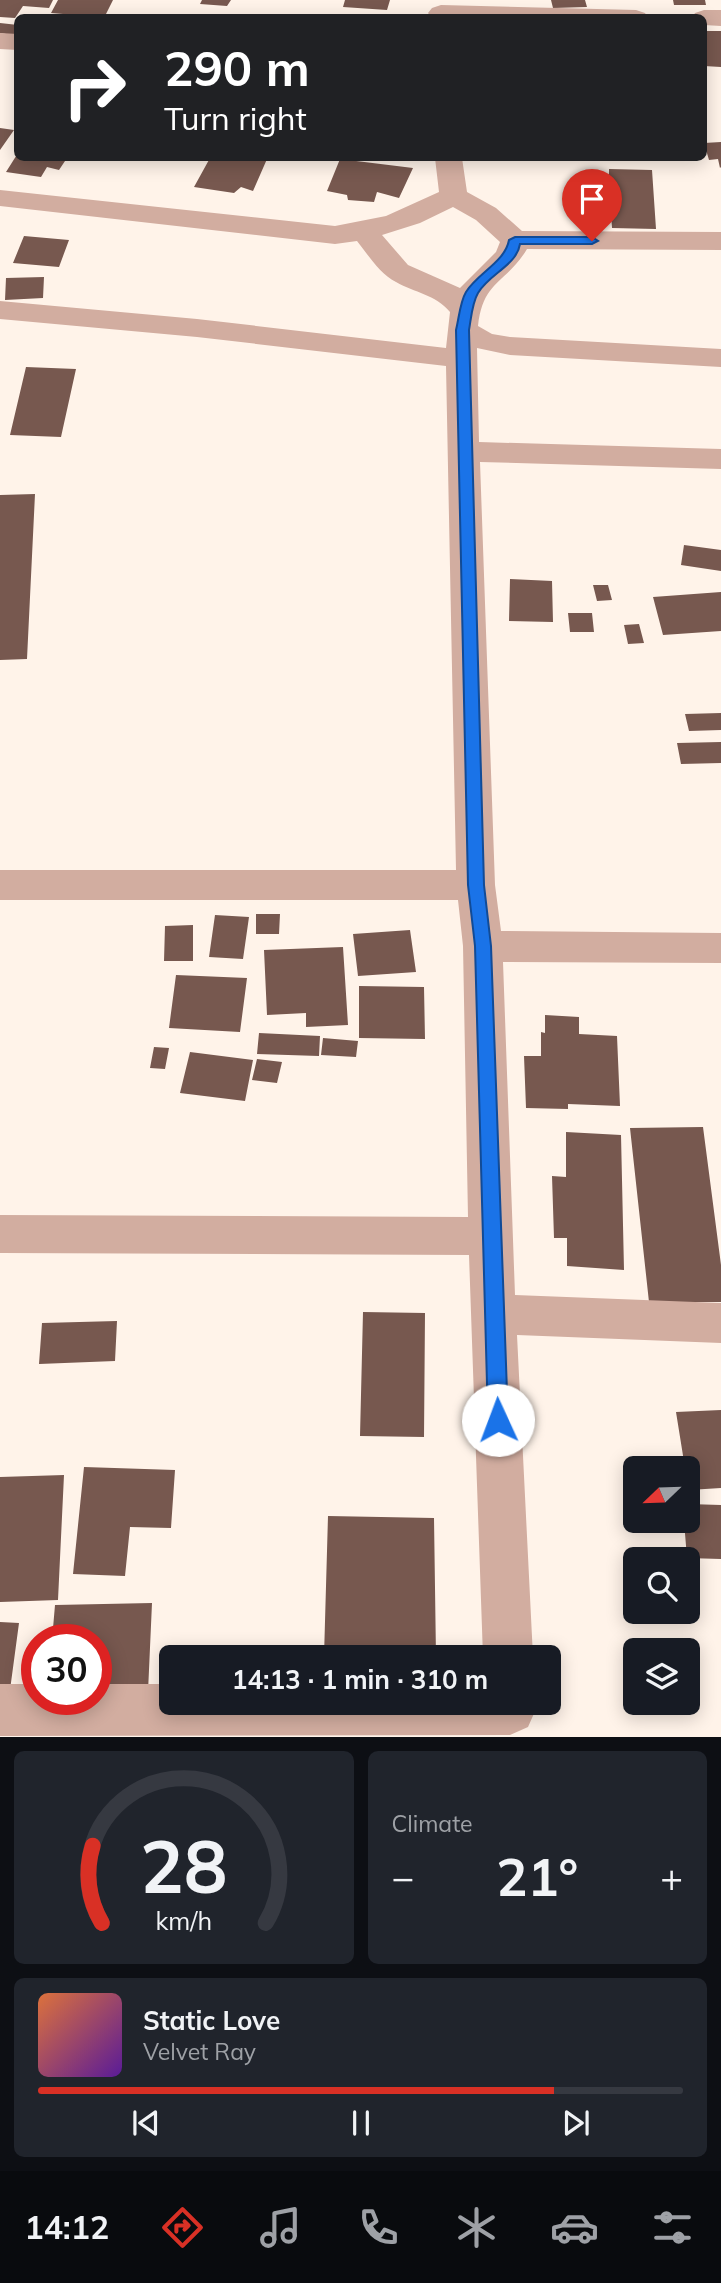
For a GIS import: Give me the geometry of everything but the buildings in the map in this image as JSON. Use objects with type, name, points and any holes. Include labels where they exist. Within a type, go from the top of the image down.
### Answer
[{"type":"street","points":[[441,10],[538,14]]},
{"type":"street","points":[[449,161],[453,196]]},
{"type":"street","points":[[0,198],[335,235],[365,232],[416,216],[453,196]]},
{"type":"street","points":[[453,196],[486,214],[515,240],[721,241]]},
{"type":"street","points":[[365,232],[382,256],[400,272],[443,288],[457,299],[463,335],[476,885],[483,946],[490,1236],[507,1645]]},
{"type":"street","points":[[463,335],[470,295],[480,281],[513,252],[515,240]]},
{"type":"street","points":[[0,310],[197,327],[463,335],[510,346],[721,358]]},
{"type":"street","points":[[464,452],[721,459]]},
{"type":"street","points":[[0,885],[476,885]]},
{"type":"street","points":[[483,946],[721,948]]},
{"type":"street","points":[[0,1234],[490,1236]]},
{"type":"street","points":[[493,1314],[721,1323]]},
{"type":"street","points":[[0,1710],[510,1716]]},
{"type":"route","points":[[498,1420],[490,1236],[483,946],[476,885],[461,359],[463,330],[470,295],[480,281],[513,252],[515,240],[592,241]]}]
